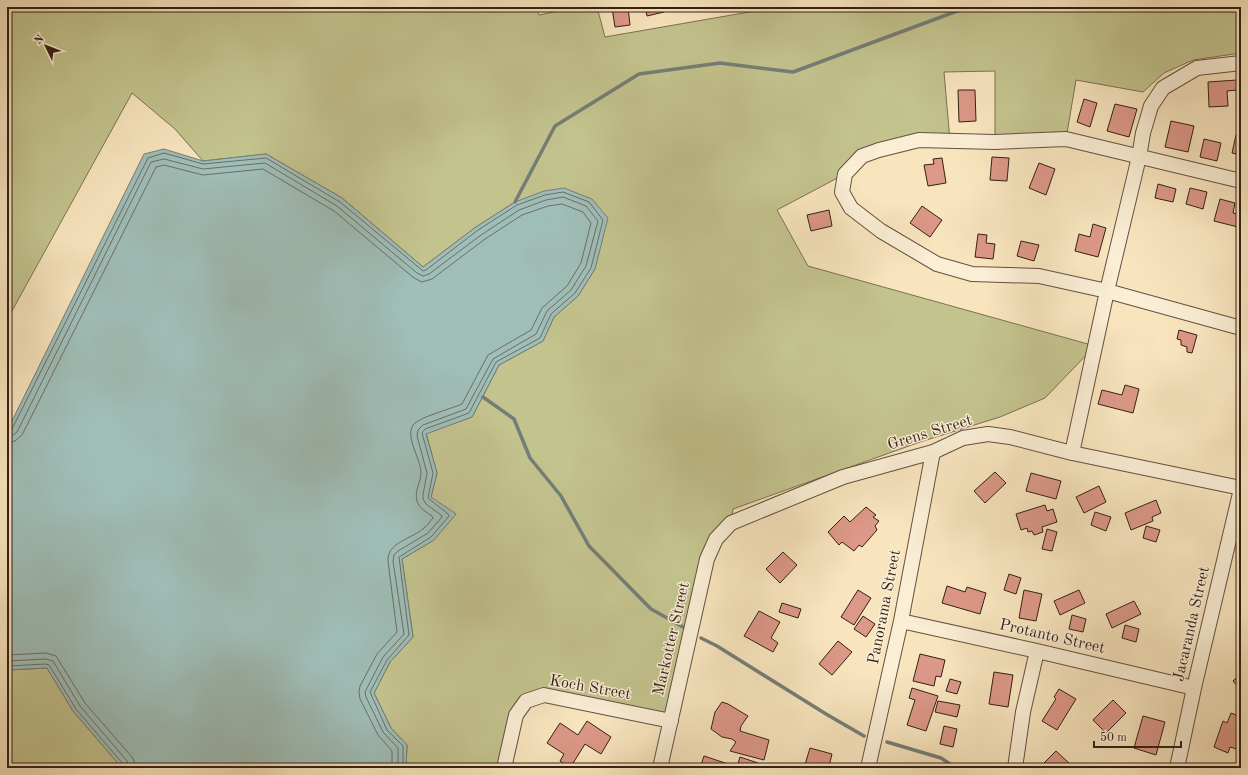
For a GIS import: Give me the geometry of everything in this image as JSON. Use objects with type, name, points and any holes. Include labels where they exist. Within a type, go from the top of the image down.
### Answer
[{"type":"street","points":[[1072,453],[1107,291],[1139,157],[1143,133],[1151,106],[1163,88],[1197,68],[1241,63]]},
{"type":"street","points":[[1241,181],[1066,139],[994,142],[919,140],[878,150],[862,156],[845,174],[842,192],[851,208],[881,230],[938,264],[972,274],[1039,276],[1107,291],[1241,328]]},
{"type":"street","name":"Grens Street","points":[[730,523],[843,477],[933,452],[963,438],[988,434],[1010,437],[1072,453],[1241,488]]},
{"type":"street","name":"Panorama Street","points":[[868,768],[901,621],[933,452]]},
{"type":"street","name":"Jacaranda Street","points":[[1177,768],[1194,688],[1241,488]]},
{"type":"street","name":"Markotter Street","points":[[660,768],[707,559],[716,539],[730,523]]},
{"type":"street","name":"Protanto Street","points":[[901,621],[1194,688]]},
{"type":"street","points":[[1015,768],[1023,712],[1037,651]]},
{"type":"street","name":"Koch Street","points":[[504,768],[516,715],[526,701],[544,695],[671,721]]},
{"type":"green space","points":[[7,7],[536,7],[539,15],[579,7],[597,7],[605,37],[778,7],[1241,7],[1241,53],[1193,60],[1164,73],[1143,92],[1076,80],[1066,139],[995,142],[995,71],[944,72],[950,141],[879,150],[845,174],[777,210],[808,266],[1095,346],[1045,398],[1000,417],[920,442],[733,509],[731,523],[716,539],[671,721],[544,695],[526,701],[504,768],[406,768],[407,745],[391,728],[374,693],[390,662],[413,637],[402,559],[434,540],[431,497],[437,473],[426,433],[472,417],[499,365],[543,341],[554,317],[578,296],[595,269],[515,202],[476,227],[423,267],[342,198],[266,154],[203,161],[175,129],[132,93],[7,320]]},
{"type":"green space","points":[[47,668],[73,711],[122,768],[7,768],[7,670]]},
{"type":"water","points":[[164,149],[203,161],[266,154],[342,198],[423,267],[476,227],[515,202],[544,191],[564,188],[592,199],[608,218],[595,269],[578,296],[554,317],[543,341],[499,365],[472,417],[426,434],[437,473],[431,497],[456,514],[434,540],[402,559],[413,637],[390,662],[374,693],[391,728],[407,745],[406,768],[122,768],[73,711],[47,668],[7,670],[7,431],[144,154]]},
{"type":"building","points":[[628,7],[630,25],[615,27],[612,8]]},
{"type":"building","points":[[645,7],[662,7],[664,12],[647,16]]},
{"type":"building","points":[[1237,80],[1237,90],[1227,91],[1228,106],[1209,107],[1208,82]]},
{"type":"building","points":[[958,90],[975,90],[976,121],[959,122]]},
{"type":"building","points":[[1084,99],[1097,103],[1090,127],[1077,122]]},
{"type":"building","points":[[1115,104],[1137,109],[1129,137],[1107,131]]},
{"type":"building","points":[[1171,121],[1194,126],[1188,152],[1165,147]]},
{"type":"building","points":[[1236,135],[1241,136],[1241,155],[1232,153]]},
{"type":"building","points":[[1204,139],[1221,143],[1217,161],[1200,157]]},
{"type":"building","points":[[992,157],[1009,158],[1007,181],[990,180]]},
{"type":"building","points":[[942,158],[946,183],[928,186],[924,165],[934,164],[933,159]]},
{"type":"building","points":[[1039,163],[1055,169],[1046,195],[1029,188]]},
{"type":"building","points":[[1158,184],[1176,189],[1173,202],[1155,198]]},
{"type":"building","points":[[1190,188],[1207,192],[1203,209],[1186,204]]},
{"type":"building","points":[[1220,199],[1235,203],[1233,213],[1241,215],[1238,227],[1214,221]]},
{"type":"building","points":[[922,206],[942,220],[930,237],[910,223]]},
{"type":"building","points":[[829,210],[832,226],[811,231],[807,215]]},
{"type":"building","points":[[1093,224],[1106,228],[1098,257],[1075,251],[1079,234],[1090,237]]},
{"type":"building","points":[[978,234],[987,235],[986,243],[995,244],[993,259],[975,257]]},
{"type":"building","points":[[1021,241],[1039,245],[1034,261],[1017,256]]},
{"type":"building","points":[[1179,330],[1197,335],[1192,353],[1187,352],[1187,347],[1181,345],[1181,340],[1177,339]]},
{"type":"building","points":[[1125,385],[1139,389],[1133,413],[1098,404],[1102,390],[1122,395]]},
{"type":"building","points":[[995,472],[1006,483],[985,503],[974,491]]},
{"type":"building","points":[[1031,473],[1061,481],[1056,499],[1026,491]]},
{"type":"building","points":[[1099,486],[1106,502],[1084,513],[1076,497]]},
{"type":"building","points":[[1156,500],[1161,513],[1152,517],[1153,521],[1131,530],[1125,513]]},
{"type":"building","points":[[1045,505],[1047,511],[1053,509],[1057,522],[1042,527],[1043,532],[1034,535],[1032,531],[1028,532],[1027,528],[1021,530],[1016,514]]},
{"type":"building","points":[[866,507],[876,515],[873,517],[879,521],[875,526],[877,530],[862,547],[859,545],[854,551],[842,542],[839,545],[828,532],[844,516],[850,522]]},
{"type":"building","points":[[1095,512],[1111,517],[1106,531],[1091,525]]},
{"type":"building","points":[[1146,526],[1160,530],[1156,542],[1143,538]]},
{"type":"building","points":[[1047,529],[1057,532],[1052,551],[1042,549]]},
{"type":"building","points":[[783,552],[797,565],[780,583],[766,569]]},
{"type":"building","points":[[1009,574],[1021,578],[1016,594],[1004,590]]},
{"type":"building","points":[[947,586],[965,592],[967,587],[986,593],[980,614],[942,603]]},
{"type":"building","points":[[858,590],[871,598],[854,625],[841,617]]},
{"type":"building","points":[[1024,590],[1042,594],[1036,621],[1019,618]]},
{"type":"building","points":[[1079,590],[1085,603],[1060,615],[1054,601]]},
{"type":"building","points":[[1134,601],[1141,614],[1112,628],[1106,614]]},
{"type":"building","points":[[782,603],[801,609],[798,618],[779,612]]},
{"type":"building","points":[[759,611],[780,622],[771,638],[778,643],[773,652],[744,636]]},
{"type":"building","points":[[1072,615],[1086,619],[1083,632],[1069,629]]},
{"type":"building","points":[[863,616],[875,624],[866,637],[854,629]]},
{"type":"building","points":[[1125,625],[1139,629],[1136,642],[1122,638]]},
{"type":"building","points":[[838,641],[852,652],[832,675],[819,664]]},
{"type":"building","points":[[920,654],[945,660],[941,677],[936,676],[934,686],[913,681]]},
{"type":"building","points":[[994,672],[1013,675],[1008,707],[989,704]]},
{"type":"building","points":[[1241,673],[1241,690],[1233,681]]},
{"type":"building","points":[[950,679],[961,682],[957,694],[946,691]]},
{"type":"building","points":[[912,688],[938,696],[926,731],[907,725],[915,700],[909,698]]},
{"type":"building","points":[[1059,689],[1076,699],[1057,730],[1042,721],[1056,699],[1054,697]]},
{"type":"building","points":[[1113,700],[1126,713],[1106,733],[1093,720]]},
{"type":"building","points":[[938,701],[960,705],[957,717],[935,712]]},
{"type":"building","points":[[722,702],[748,716],[741,726],[740,731],[769,740],[764,760],[730,751],[736,742],[732,739],[722,737],[711,729],[715,712]]},
{"type":"building","points":[[1231,713],[1241,717],[1241,747],[1240,750],[1230,747],[1228,753],[1214,747],[1223,721],[1227,723]]},
{"type":"building","points":[[1143,716],[1165,722],[1156,755],[1134,748]]},
{"type":"building","points":[[587,721],[611,737],[601,754],[585,744],[570,768],[560,761],[564,754],[547,743],[560,723],[578,735]]},
{"type":"building","points":[[944,726],[957,729],[953,747],[940,744]]},
{"type":"building","points":[[810,748],[832,754],[829,766],[820,763],[818,768],[804,768]]},
{"type":"building","points":[[1056,751],[1070,764],[1066,768],[1039,768]]},
{"type":"building","points":[[704,756],[737,767],[740,757],[758,763],[757,768],[700,768]]},
{"type":"waterway","points":[[515,202],[555,126],[639,74],[720,63],[793,72],[968,7]]},
{"type":"waterway","points":[[483,397],[514,419],[530,458],[561,496],[589,546],[651,609],[683,627]]},
{"type":"waterway","points":[[701,638],[717,646],[864,736]]},
{"type":"waterway","points":[[887,742],[941,758],[956,768]]}]
